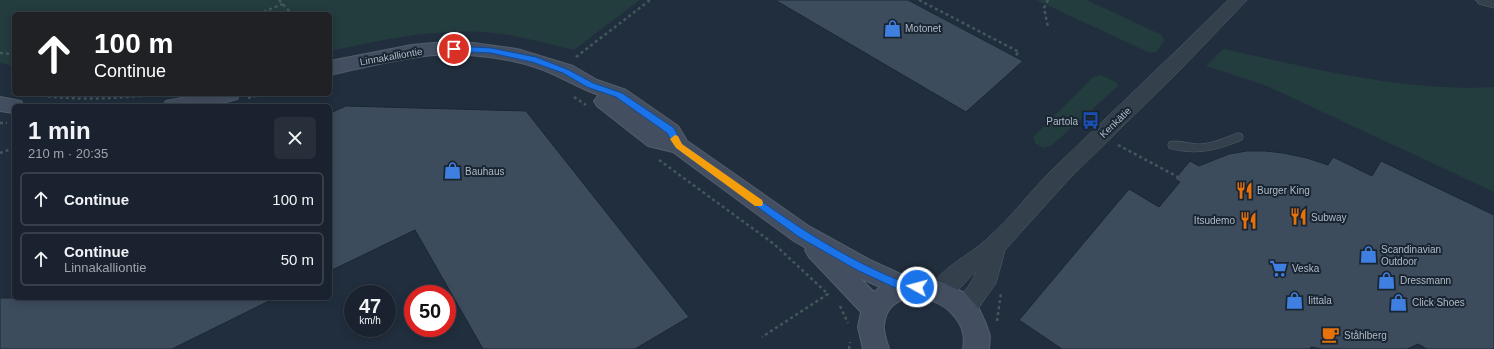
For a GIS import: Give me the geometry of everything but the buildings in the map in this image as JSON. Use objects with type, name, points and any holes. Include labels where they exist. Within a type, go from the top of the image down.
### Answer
[{"type":"main road","name":"Linnakalliontie","points":[[332,68],[412,51],[473,49],[533,59],[566,72],[590,85],[606,104],[656,141],[679,146],[802,234]]},
{"type":"main road","points":[[185,104],[222,96]]},
{"type":"main road","points":[[0,104],[12,106]]},
{"type":"main road","points":[[802,234],[861,267],[904,287]]},
{"type":"main road","points":[[802,234],[836,291],[874,308]]},
{"type":"main road","points":[[876,349],[871,337],[870,320],[874,308],[881,300],[891,293],[904,287],[925,287],[941,291],[956,300],[965,309],[975,326],[977,344],[976,349]]},
{"type":"street","name":"Kenkätie","points":[[941,291],[961,270],[995,246],[1062,173],[1173,66],[1238,0]]},
{"type":"street","points":[[1485,0],[1494,3]]},
{"type":"street","name":"Kenkätie","points":[[965,309],[984,283],[995,246]]},
{"type":"lane","points":[[1173,145],[1192,150],[1212,148],[1238,138]]},
{"type":"path","points":[[280,0],[290,12]]},
{"type":"path","points":[[574,58],[650,0]]},
{"type":"path","points":[[919,0],[1019,52],[1014,56]]},
{"type":"path","points":[[1047,1],[1044,8],[1048,27]]},
{"type":"path","points":[[263,12],[283,4]]},
{"type":"path","points":[[0,53],[12,54]]},
{"type":"path","points":[[47,96],[81,100],[142,96]]},
{"type":"path","points":[[573,96],[590,109]]},
{"type":"path","points":[[1118,144],[1178,176]]},
{"type":"path","points":[[0,153],[12,149]]},
{"type":"path","points":[[655,157],[836,291],[762,337]]},
{"type":"path","points":[[837,302],[846,316],[849,326]]},
{"type":"path","points":[[849,349],[850,340]]},
{"type":"green space","points":[[0,0],[640,0],[574,50],[534,40],[494,33],[452,32],[411,36],[332,51],[332,12],[12,12],[12,66],[0,63]]},
{"type":"green space","points":[[1036,0],[1087,0],[1162,35],[1164,41],[1156,52],[1150,53]]},
{"type":"green space","points":[[1223,49],[1324,71],[1391,82],[1460,88],[1494,87],[1494,192],[1267,86],[1206,66]]},
{"type":"green space","points":[[1101,75],[1116,82],[1118,86],[1051,146],[1044,148],[1035,143],[1033,137],[1093,77]]},
{"type":"slow traffic","points":[[675,139],[679,146],[759,203]]},
{"type":"place","name":"Motonet","points":[[892,28]]},
{"type":"place","name":"Partola","points":[[1091,121]]},
{"type":"place","name":"Bauhaus","points":[[452,171]]},
{"type":"place","name":"Burger King","points":[[1244,190]]},
{"type":"place","name":"Subway","points":[[1298,217]]},
{"type":"place","name":"Itsudemo","points":[[1248,220]]},
{"type":"place","name":"Scandinavian Outdoor","points":[[1368,255]]},
{"type":"place","name":"Veska","points":[[1279,268]]},
{"type":"place","name":"Dressmann","points":[[1387,280]]},
{"type":"place","name":"Iittala","points":[[1295,300]]},
{"type":"place","name":"Click Shoes","points":[[1399,302]]},
{"type":"place","name":"Ståhlberg","points":[[1331,335]]},
{"type":"route","points":[[454,49],[491,51],[533,59],[566,72],[590,85],[619,95],[671,131],[679,146],[802,234],[861,267],[904,287],[917,287]]}]
